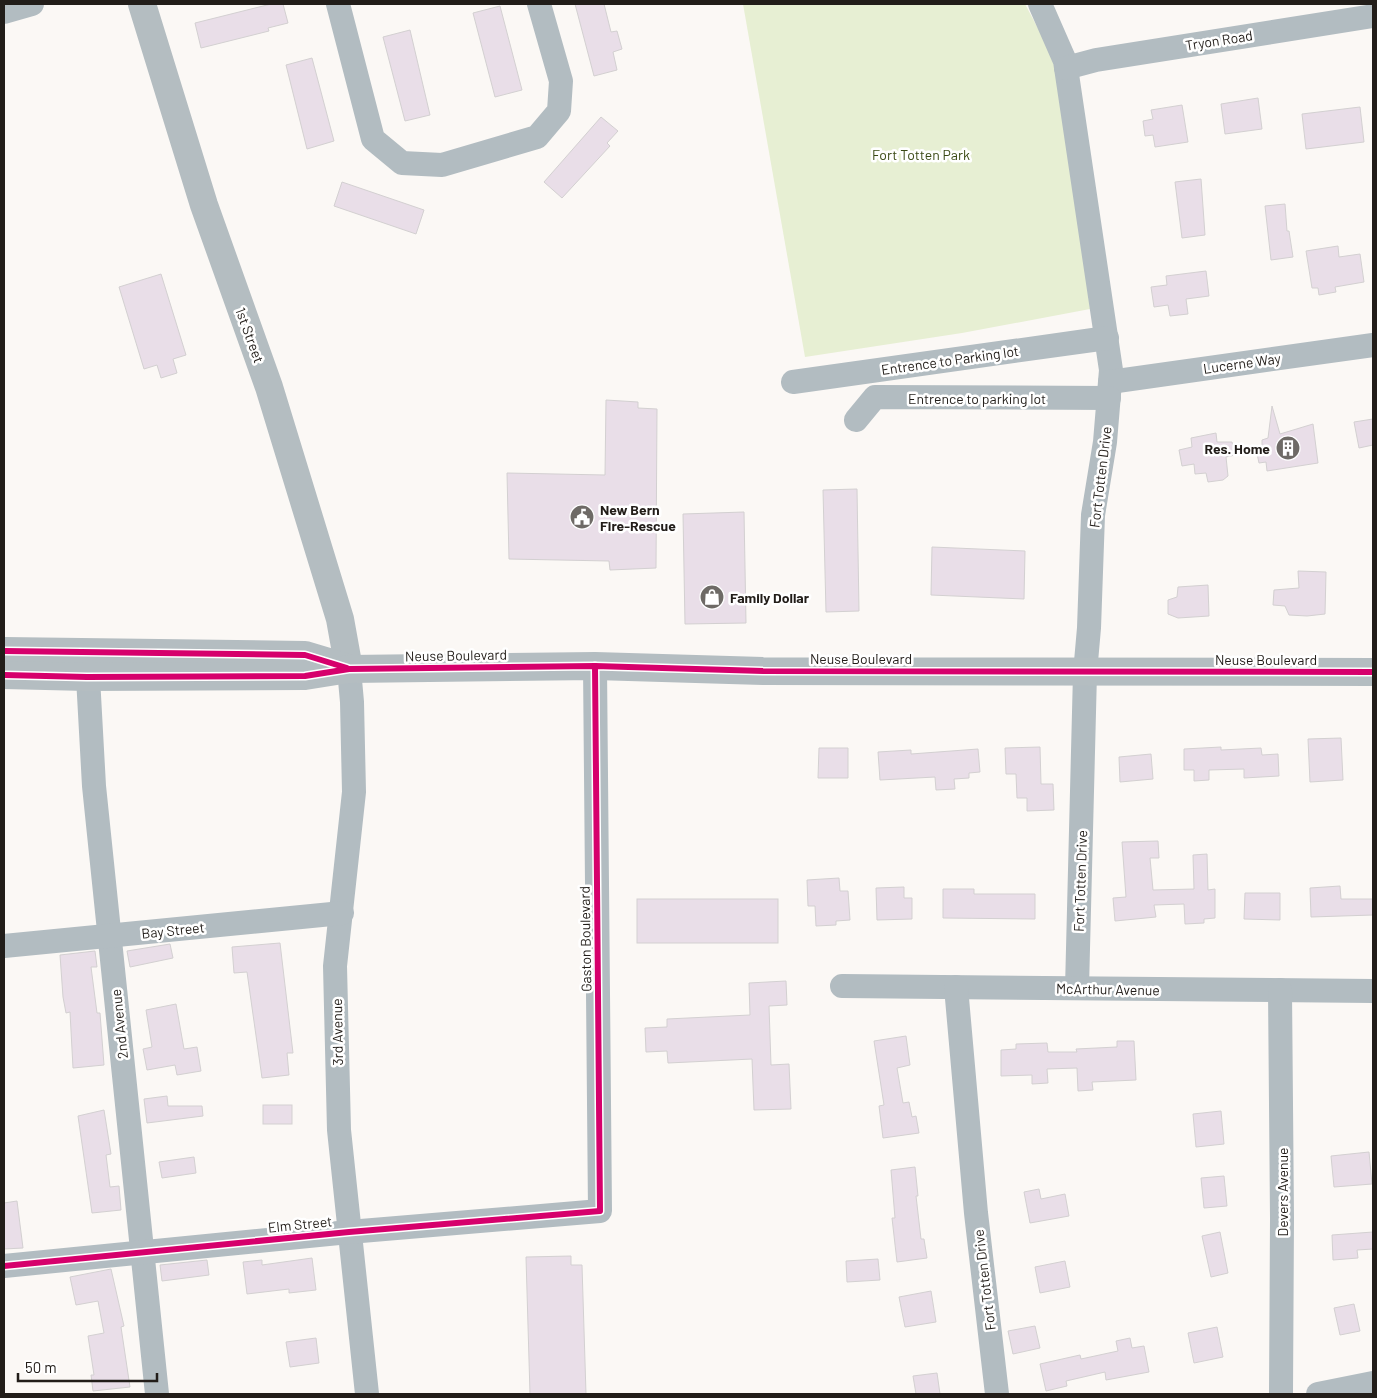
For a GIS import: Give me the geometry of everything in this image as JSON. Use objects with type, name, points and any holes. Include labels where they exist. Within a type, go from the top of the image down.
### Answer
[{"type":"main road","name":"1st Street","points":[[142,4],[204,205],[269,387],[340,619],[349,669]]},
{"type":"main road","name":"Neuse Boulevard","points":[[4,651],[87,665],[306,676],[349,669],[595,666],[763,671],[1373,672]]},
{"type":"main road","name":"Neuse Boulevard","points":[[4,675],[87,665]]},
{"type":"street","points":[[4,6],[9,4]]},
{"type":"street","points":[[4,12],[32,4]]},
{"type":"street","points":[[338,4],[373,139],[402,163],[442,164],[537,137],[559,111],[561,81],[539,4]]},
{"type":"street","name":"Fort Totten Drive","points":[[1040,4],[1066,68],[1111,370],[1105,442],[1093,516],[1090,628],[1086,673],[1077,988]]},
{"type":"street","name":"Tryon Road","points":[[1066,68],[1096,60],[1373,16]]},
{"type":"street","name":"Entrence to Parking lot","points":[[792,382],[1107,338]]},
{"type":"street","name":"Lucerne Way","points":[[1109,390],[1373,345]]},
{"type":"street","name":"Entrence to parking lot","points":[[856,420],[875,398],[1109,390]]},
{"type":"street","name":"2nd Avenue","points":[[87,665],[94,786],[157,1394]]},
{"type":"street","name":"Gaston Boulevard","points":[[595,666],[600,1211]]},
{"type":"street","name":"3rd Avenue","points":[[349,669],[352,702],[354,792],[335,966],[338,1111],[367,1394]]},
{"type":"street","name":"Bay Street","points":[[4,946],[342,914]]},
{"type":"street","name":"McArthur Avenue","points":[[842,986],[1373,991]]},
{"type":"street","name":"Fort Totten Drive","points":[[956,987],[976,1212],[997,1394]]},
{"type":"street","name":"Devers Avenue","points":[[1280,990],[1281,1394]]},
{"type":"street","name":"Elm Street","points":[[4,1266],[349,1232],[600,1211]]},
{"type":"street","points":[[1318,1394],[1373,1383]]},
{"type":"green space","name":"Fort Totten Park","points":[[743,4],[1025,4],[1058,66],[1069,125],[1090,309],[962,333],[805,357]]},
{"type":"building","points":[[271,4],[283,4],[288,23],[268,28],[269,31],[201,48],[195,23]]},
{"type":"building","points":[[575,4],[604,4],[611,32],[617,31],[622,49],[613,52],[617,70],[594,76]]},
{"type":"building","points":[[500,6],[522,90],[495,97],[473,13]]},
{"type":"building","points":[[410,30],[430,115],[405,121],[383,37]]},
{"type":"building","points":[[312,58],[334,141],[307,149],[286,65]]},
{"type":"building","points":[[1258,98],[1262,129],[1225,134],[1221,104]]},
{"type":"building","points":[[1182,105],[1188,142],[1155,147],[1153,135],[1145,136],[1143,121],[1153,119],[1151,110]]},
{"type":"building","points":[[1360,107],[1364,142],[1306,149],[1302,114]]},
{"type":"building","points":[[601,117],[618,131],[607,143],[610,146],[562,198],[544,182]]},
{"type":"building","points":[[1201,179],[1205,235],[1182,238],[1175,182]]},
{"type":"building","points":[[342,182],[424,210],[416,234],[334,206]]},
{"type":"building","points":[[1285,204],[1287,231],[1289,231],[1293,257],[1271,260],[1265,206]]},
{"type":"building","points":[[1338,246],[1339,257],[1360,254],[1364,282],[1335,287],[1336,292],[1319,295],[1318,288],[1312,288],[1306,251]]},
{"type":"building","points":[[1206,271],[1209,296],[1186,299],[1188,314],[1170,316],[1168,305],[1154,307],[1151,287],[1167,285],[1166,276]]},
{"type":"building","points":[[161,274],[186,355],[173,359],[177,373],[161,378],[157,365],[144,369],[119,287]]},
{"type":"building","name":"New Bern Fire-Rescue","points":[[606,400],[638,402],[638,408],[657,409],[656,568],[610,570],[609,561],[509,559],[507,473],[605,475]]},
{"type":"building","name":"Res. Home","points":[[1272,406],[1280,434],[1313,424],[1318,463],[1267,471],[1266,462],[1259,463],[1256,449],[1262,447],[1262,440],[1268,438]]},
{"type":"building","points":[[1373,419],[1373,445],[1359,448],[1354,422]]},
{"type":"building","name":"Res. Home","points":[[1216,433],[1217,442],[1232,442],[1235,455],[1226,457],[1228,476],[1223,480],[1208,482],[1206,473],[1195,474],[1194,464],[1182,466],[1179,450],[1192,447],[1191,438]]},
{"type":"building","points":[[857,489],[859,611],[826,612],[823,490]]},
{"type":"building","points":[[744,512],[746,623],[685,624],[683,514]]},
{"type":"building","points":[[932,547],[1025,551],[1024,599],[931,595]]},
{"type":"building","points":[[1298,571],[1326,572],[1325,614],[1289,615],[1285,606],[1273,605],[1274,590],[1299,588]]},
{"type":"building","points":[[1208,585],[1209,616],[1178,618],[1168,614],[1168,600],[1177,597],[1178,587]]},
{"type":"building","points":[[1341,738],[1343,780],[1310,782],[1308,739]]},
{"type":"building","points":[[1040,747],[1041,784],[1053,784],[1054,810],[1027,811],[1027,798],[1017,798],[1016,774],[1006,774],[1005,748]]},
{"type":"building","points":[[1221,747],[1221,750],[1261,748],[1262,755],[1278,754],[1279,776],[1244,778],[1244,769],[1209,770],[1209,780],[1194,781],[1194,770],[1184,770],[1184,749]]},
{"type":"building","points":[[819,748],[848,748],[848,778],[818,778]]},
{"type":"building","points":[[978,749],[980,772],[969,773],[969,778],[954,779],[955,789],[936,790],[935,777],[880,780],[878,752],[911,750],[911,754]]},
{"type":"building","points":[[1151,754],[1153,779],[1120,782],[1119,757]]},
{"type":"building","points":[[1158,841],[1159,858],[1150,858],[1153,890],[1194,889],[1193,855],[1207,854],[1208,890],[1215,889],[1215,918],[1204,919],[1204,923],[1185,924],[1184,904],[1154,905],[1156,917],[1115,921],[1113,898],[1126,897],[1122,842]]},
{"type":"building","points":[[839,878],[840,891],[848,891],[850,920],[836,921],[836,925],[816,926],[815,906],[808,906],[807,880]]},
{"type":"building","points":[[1340,886],[1341,899],[1373,899],[1373,915],[1311,917],[1310,888]]},
{"type":"building","points":[[904,887],[904,898],[912,898],[912,919],[877,920],[876,888]]},
{"type":"building","points":[[943,889],[974,889],[974,894],[1035,894],[1035,919],[943,918]]},
{"type":"building","points":[[1245,893],[1280,893],[1280,920],[1244,919]]},
{"type":"building","points":[[637,899],[778,899],[778,943],[637,943]]},
{"type":"building","points":[[280,943],[293,1053],[287,1053],[289,1075],[262,1078],[247,972],[234,973],[232,947]]},
{"type":"building","points":[[170,944],[173,958],[130,967],[127,951]]},
{"type":"building","points":[[95,951],[97,967],[91,967],[97,1013],[100,1013],[104,1065],[73,1068],[70,1012],[66,1013],[63,997],[60,955]]},
{"type":"building","points":[[786,981],[787,1005],[769,1006],[771,1065],[789,1064],[791,1109],[754,1110],[752,1059],[668,1063],[667,1051],[646,1052],[645,1028],[667,1027],[667,1019],[750,1015],[749,983]]},
{"type":"building","points":[[176,1004],[184,1049],[197,1047],[201,1071],[177,1075],[175,1065],[147,1070],[143,1049],[152,1047],[146,1010]]},
{"type":"building","points":[[906,1036],[910,1065],[897,1068],[903,1103],[909,1102],[912,1117],[916,1116],[919,1133],[883,1138],[879,1106],[884,1105],[874,1041]]},
{"type":"building","points":[[1117,1041],[1134,1041],[1136,1080],[1092,1082],[1093,1090],[1078,1091],[1077,1068],[1047,1069],[1048,1083],[1032,1084],[1032,1075],[1001,1076],[1001,1050],[1016,1049],[1016,1044],[1047,1043],[1048,1052],[1077,1052],[1076,1049],[1117,1047]]},
{"type":"building","points":[[167,1096],[168,1106],[202,1106],[203,1116],[147,1123],[144,1099]]},
{"type":"building","points":[[263,1105],[292,1105],[292,1124],[263,1124]]},
{"type":"building","points":[[104,1110],[111,1154],[106,1155],[110,1187],[119,1186],[121,1210],[92,1213],[78,1116]]},
{"type":"building","points":[[1221,1111],[1224,1144],[1196,1147],[1193,1114]]},
{"type":"building","points":[[1369,1152],[1372,1184],[1334,1187],[1331,1156]]},
{"type":"building","points":[[194,1157],[196,1173],[162,1178],[159,1162]]},
{"type":"building","points":[[915,1167],[921,1239],[924,1239],[927,1258],[897,1262],[892,1218],[895,1218],[891,1170]]},
{"type":"building","points":[[1224,1176],[1227,1206],[1204,1208],[1201,1178]]},
{"type":"building","points":[[1039,1189],[1041,1199],[1065,1194],[1069,1216],[1030,1223],[1024,1192]]},
{"type":"building","points":[[17,1201],[23,1248],[4,1249],[4,1203]]},
{"type":"building","points":[[1220,1232],[1228,1273],[1211,1277],[1202,1236]]},
{"type":"building","points":[[1373,1232],[1373,1249],[1357,1250],[1358,1258],[1333,1260],[1332,1235]]},
{"type":"building","points":[[571,1256],[571,1265],[582,1265],[586,1394],[530,1394],[526,1257]]},
{"type":"building","points":[[312,1258],[316,1290],[289,1293],[289,1289],[247,1294],[243,1262],[262,1260],[262,1265]]},
{"type":"building","points":[[878,1259],[880,1280],[847,1282],[846,1261]]},
{"type":"building","points":[[207,1260],[209,1275],[162,1281],[160,1265]]},
{"type":"building","points":[[1065,1261],[1070,1287],[1040,1293],[1035,1267]]},
{"type":"building","points":[[111,1269],[124,1326],[121,1327],[130,1387],[93,1391],[91,1375],[94,1375],[88,1336],[104,1333],[98,1301],[76,1305],[70,1277]]},
{"type":"building","points":[[931,1291],[936,1322],[905,1327],[899,1297]]},
{"type":"building","points":[[1354,1304],[1360,1331],[1340,1335],[1334,1308]]},
{"type":"building","points":[[1035,1326],[1040,1348],[1013,1354],[1008,1331]]},
{"type":"building","points":[[1217,1327],[1223,1357],[1194,1363],[1188,1333]]},
{"type":"building","points":[[316,1338],[319,1363],[290,1367],[286,1342]]},
{"type":"building","points":[[1130,1338],[1132,1348],[1144,1346],[1149,1372],[1106,1380],[1105,1372],[1066,1381],[1067,1386],[1046,1391],[1040,1364],[1080,1355],[1081,1359],[1118,1351],[1116,1341]]},
{"type":"building","points":[[937,1373],[940,1394],[916,1394],[913,1376]]},
{"type":"cycle path","points":[[4,651],[305,655],[347,668]]},
{"type":"cycle path","points":[[4,675],[87,677],[305,676],[349,669],[595,666],[763,671],[1373,672]]},
{"type":"cycle path","points":[[4,1266],[349,1232],[600,1211],[595,666]]},
{"type":"place","name":"Res. Home","points":[[1288,448]]},
{"type":"place","name":"New Bern Fire-Rescue","points":[[582,517]]},
{"type":"place","name":"Family Dollar","points":[[712,597]]}]
